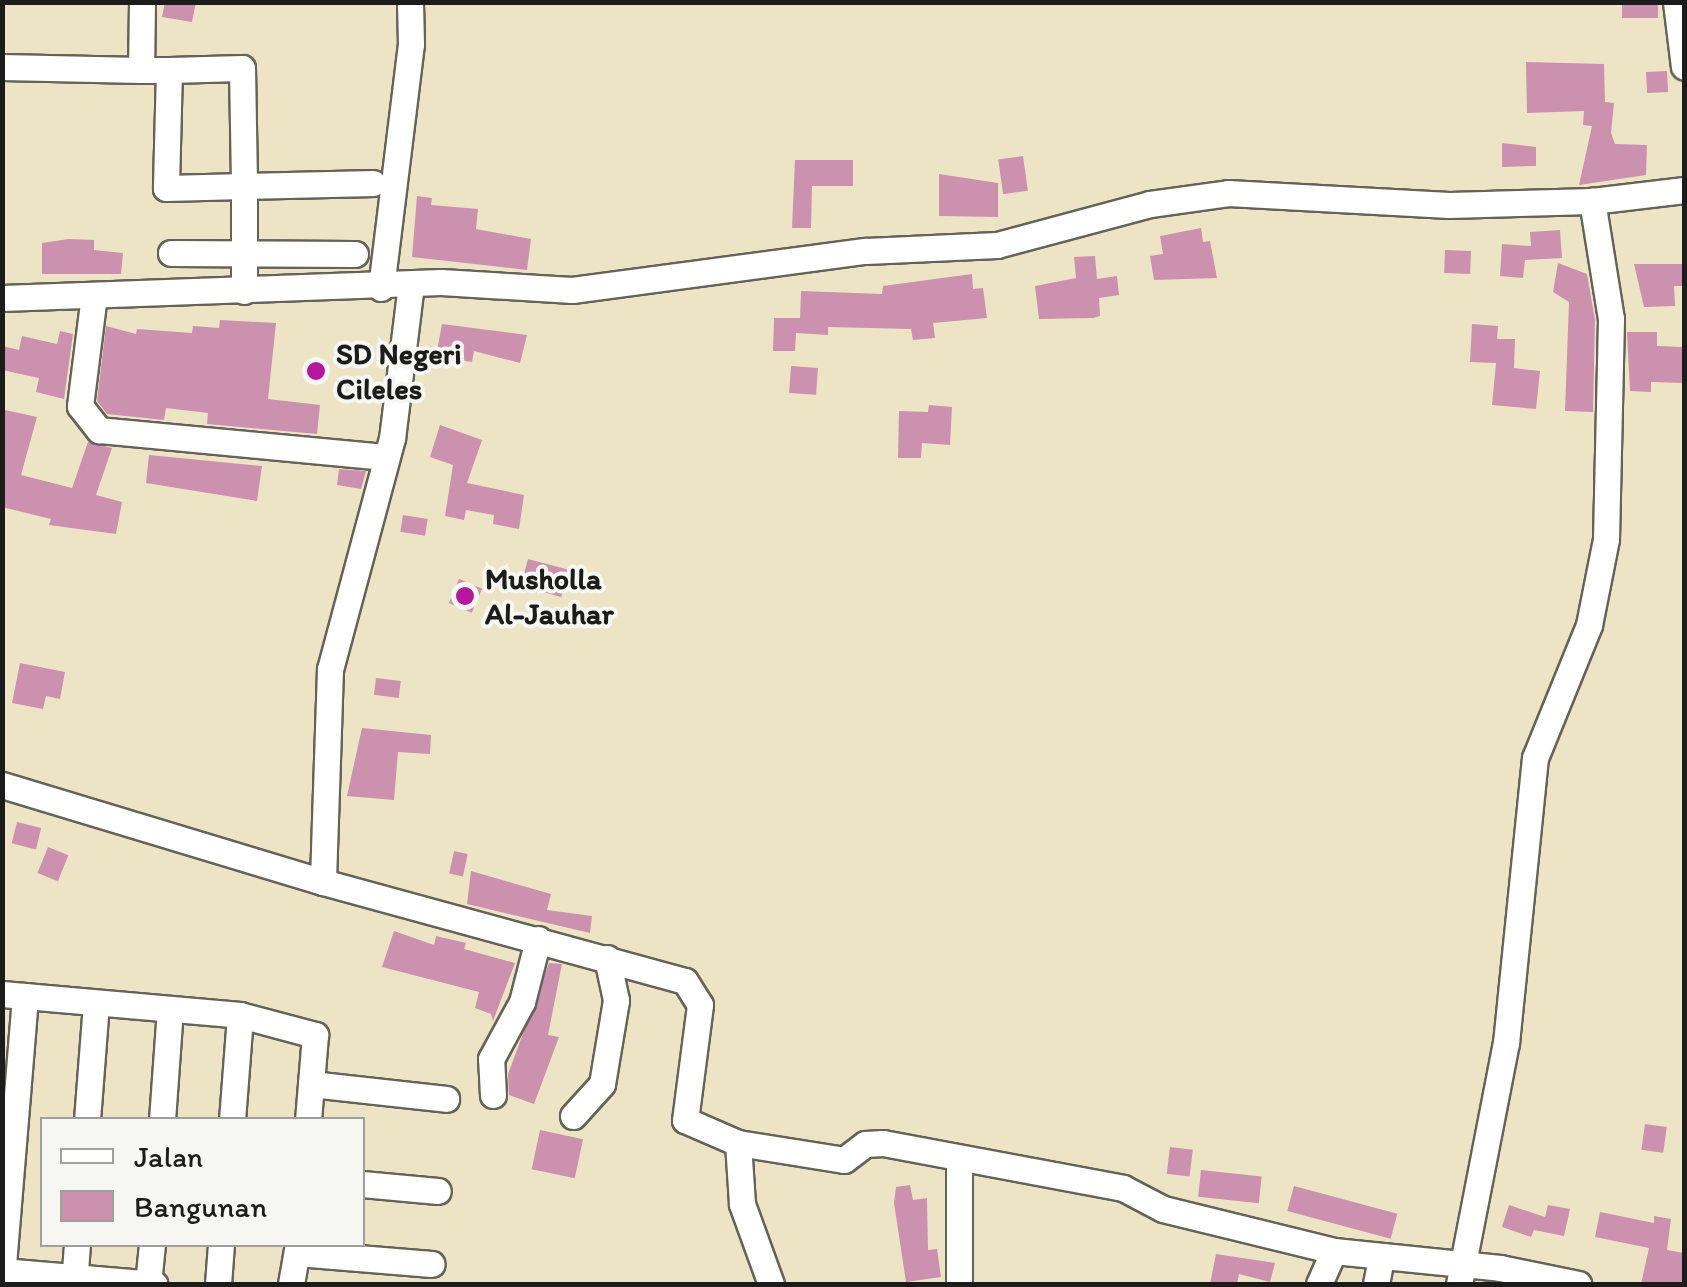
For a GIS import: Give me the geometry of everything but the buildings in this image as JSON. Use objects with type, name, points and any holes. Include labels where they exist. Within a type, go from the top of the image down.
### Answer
[{"type":"street","points":[[142,2],[142,70]]},
{"type":"street","points":[[381,288],[411,44],[410,2]]},
{"type":"street","points":[[1676,2],[1684,67]]},
{"type":"street","points":[[2,67],[242,68],[244,291]]},
{"type":"street","points":[[169,70],[166,188],[373,183]]},
{"type":"street","points":[[2,298],[411,284],[572,290],[866,251],[996,244],[1150,204],[1228,193],[1449,205],[1592,201],[1684,190]]},
{"type":"street","points":[[1461,1274],[1506,1044],[1536,758],[1589,625],[1606,539],[1611,318],[1592,201]]},
{"type":"street","points":[[171,254],[355,254]]},
{"type":"street","points":[[323,882],[330,669],[386,457],[411,284]]},
{"type":"street","points":[[94,295],[80,406],[99,430],[386,457]]},
{"type":"street","points":[[2,785],[323,882],[607,958],[692,988],[700,1005],[685,1120],[738,1143],[836,1160],[865,1144],[884,1143],[1122,1188],[1163,1210],[1334,1251],[1378,1272],[1578,1284]]},
{"type":"street","points":[[493,1095],[491,1059],[522,1002],[538,938]]},
{"type":"street","points":[[573,1116],[602,1084],[616,1000],[607,958]]},
{"type":"street","points":[[152,1247],[150,1284],[3,1273],[14,995],[240,1015],[315,1035],[308,1117]]},
{"type":"street","points":[[87,1117],[96,1002]]},
{"type":"street","points":[[162,1117],[170,1009]]},
{"type":"street","points":[[232,1117],[240,1015]]},
{"type":"street","points":[[311,1084],[446,1099]]},
{"type":"street","points":[[738,1143],[742,1204],[771,1284]]},
{"type":"street","points":[[959,1284],[960,1160]]},
{"type":"street","points":[[365,1184],[438,1191]]},
{"type":"street","points":[[75,1281],[77,1247]]},
{"type":"street","points":[[218,1284],[221,1247]]},
{"type":"street","points":[[292,1284],[297,1249],[432,1264]]},
{"type":"street","points":[[1319,1284],[1334,1251]]},
{"type":"place","name":"SD Negeri Cileles","points":[[316,371]]},
{"type":"place","name":"Musholla Al-Jauhar","points":[[465,596]]}]
